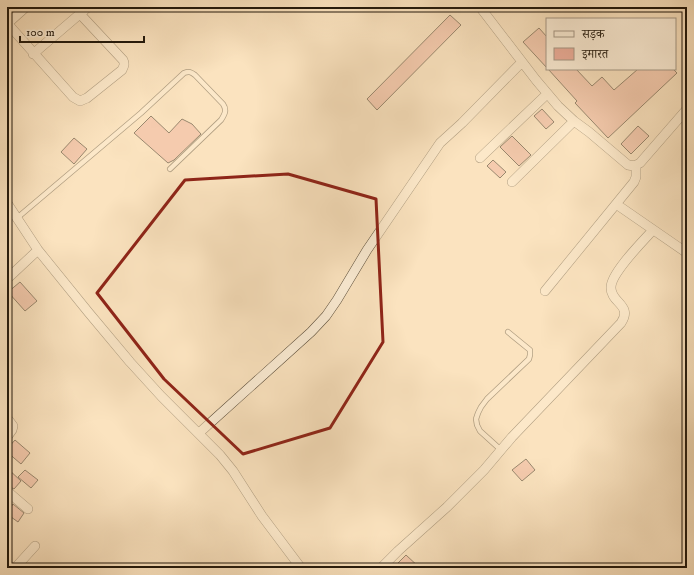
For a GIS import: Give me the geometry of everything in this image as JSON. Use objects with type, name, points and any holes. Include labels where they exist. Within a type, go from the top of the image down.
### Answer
[{"type":"street","points":[[26,7],[7,23],[73,97],[80,101],[87,98],[124,67],[123,60],[80,14]]},
{"type":"street","points":[[34,54],[88,7]]},
{"type":"street","points":[[480,7],[547,94],[558,106],[574,121],[632,166],[640,162],[687,109]]},
{"type":"street","points":[[199,433],[311,332],[326,316],[371,244],[440,143],[462,123],[522,62]]},
{"type":"street","points":[[480,158],[547,94]]},
{"type":"street","points":[[512,182],[574,121]]},
{"type":"street","points":[[545,291],[634,182],[636,177],[636,165]]},
{"type":"street","points":[[7,203],[38,250],[130,362],[161,396],[220,455],[233,471],[262,516],[302,568]]},
{"type":"street","points":[[616,204],[687,253]]},
{"type":"street","points":[[381,568],[447,507],[484,470],[517,432],[621,323],[624,319],[625,310],[612,292],[611,288],[613,278],[653,230]]},
{"type":"street","points":[[7,279],[38,250]]},
{"type":"street","points":[[7,418],[13,426],[7,437]]},
{"type":"street","points":[[7,491],[28,509]]},
{"type":"street","points":[[15,568],[35,546]]},
{"type":"lane","points":[[17,218],[141,113],[184,73],[191,72],[226,108],[221,120],[170,169]]},
{"type":"lane","points":[[501,450],[480,431],[476,419],[481,407],[487,399],[529,358],[530,350],[508,332]]},
{"type":"highlighted area","points":[[288,174],[376,199],[383,342],[330,428],[243,454],[164,379],[97,293],[185,180]]},
{"type":"building","points":[[450,15],[461,25],[377,110],[367,99]]},
{"type":"building","points":[[539,28],[546,36],[546,67],[523,42]]},
{"type":"building","points":[[549,70],[577,70],[592,86],[602,77],[614,90],[637,70],[674,70],[677,73],[608,138],[575,103],[577,101]]},
{"type":"building","points":[[542,109],[554,122],[546,129],[534,116]]},
{"type":"building","points":[[151,116],[169,133],[182,119],[192,124],[201,134],[174,160],[168,163],[134,133]]},
{"type":"building","points":[[638,126],[649,136],[631,154],[621,144]]},
{"type":"building","points":[[512,136],[531,155],[519,166],[500,147]]},
{"type":"building","points":[[74,138],[87,149],[74,164],[61,152]]},
{"type":"building","points":[[493,160],[506,172],[500,178],[487,166]]},
{"type":"building","points":[[20,282],[37,301],[25,311],[8,292]]},
{"type":"building","points":[[15,440],[30,453],[21,464],[7,452],[7,449]]},
{"type":"building","points":[[526,459],[535,470],[522,481],[512,470]]},
{"type":"building","points":[[7,468],[21,481],[14,489],[7,485]]},
{"type":"building","points":[[25,470],[38,480],[31,488],[18,477]]},
{"type":"building","points":[[13,504],[24,513],[18,522],[7,514]]},
{"type":"building","points":[[406,555],[420,568],[393,568]]}]
